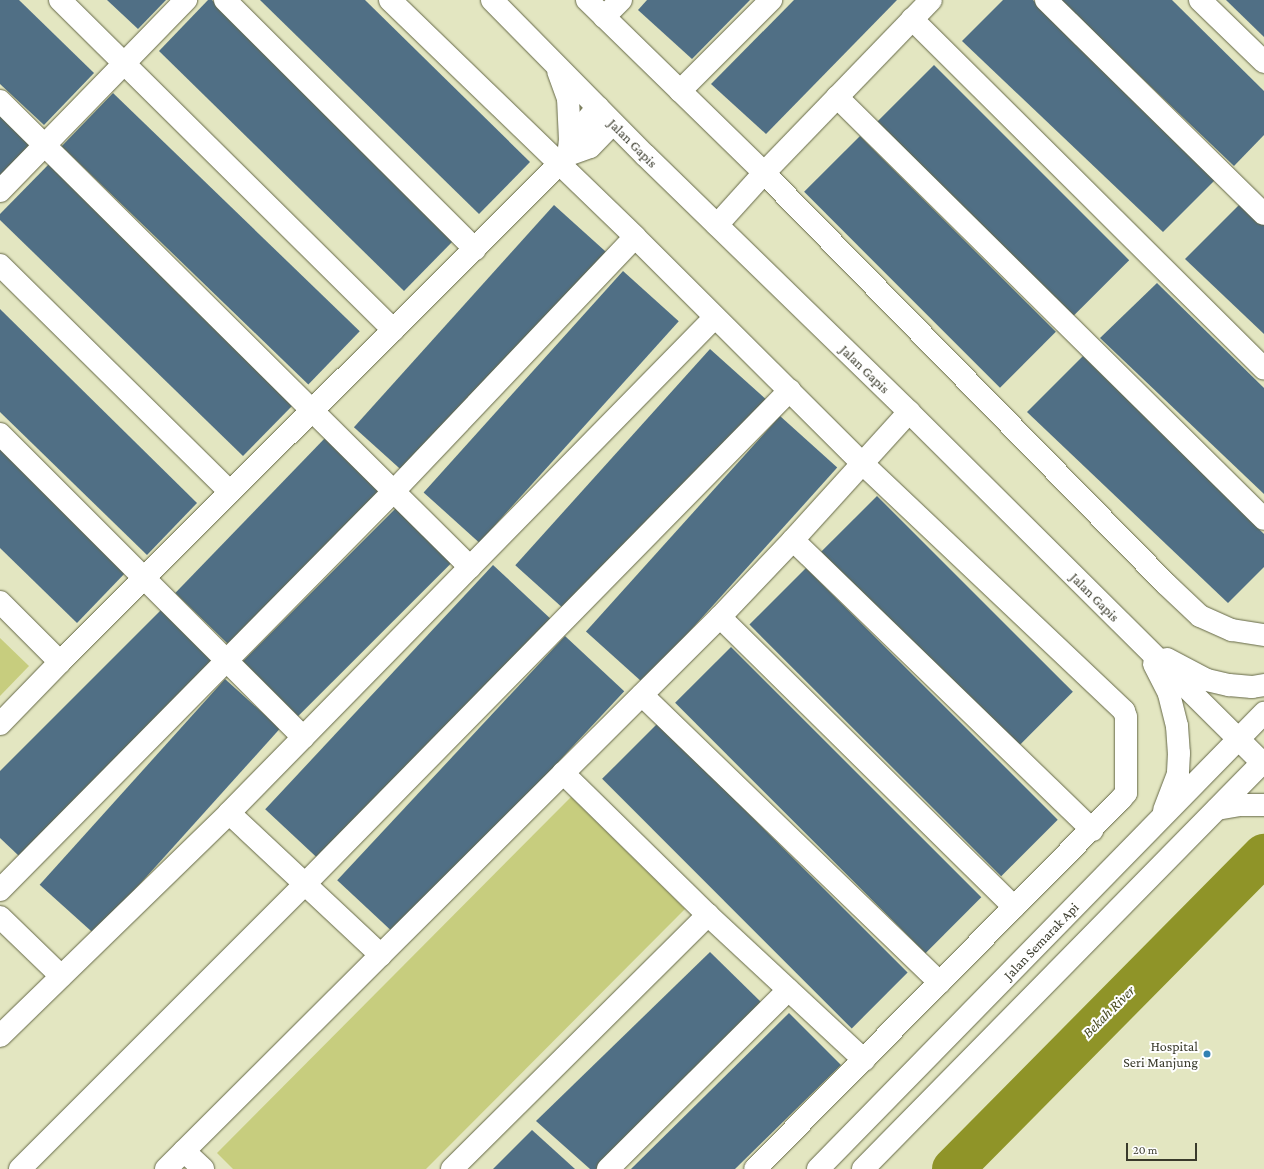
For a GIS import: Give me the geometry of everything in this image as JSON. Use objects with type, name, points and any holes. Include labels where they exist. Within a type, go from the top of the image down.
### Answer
[{"type":"street","points":[[60,0],[393,330]]},
{"type":"street","points":[[0,191],[186,0]]},
{"type":"street","points":[[225,0],[475,249]]},
{"type":"street","points":[[390,0],[572,152],[635,237],[863,464],[1124,711],[1126,717],[1126,793],[1092,830],[755,1169]]},
{"type":"street","name":"Jalan Gapis","points":[[492,0],[645,155],[909,412],[1263,763]]},
{"type":"street","points":[[587,0],[764,173],[1166,584],[1200,616],[1232,630],[1264,635]]},
{"type":"street","points":[[604,17],[620,0]]},
{"type":"street","points":[[680,90],[771,0]]},
{"type":"street","points":[[717,225],[764,173],[931,0]]},
{"type":"street","points":[[1046,0],[1264,214]]},
{"type":"street","points":[[1200,0],[1264,62]]},
{"type":"street","points":[[912,19],[1264,368]]},
{"type":"street","points":[[556,65],[568,98],[572,152]]},
{"type":"street","points":[[837,97],[1264,519]]},
{"type":"street","points":[[0,101],[470,567]]},
{"type":"street","points":[[572,152],[598,107]]},
{"type":"street","points":[[0,724],[230,492],[572,152],[613,123]]},
{"type":"street","points":[[572,152],[617,146],[645,155]]},
{"type":"street","points":[[0,890],[394,491],[635,237]]},
{"type":"street","points":[[0,265],[230,492]]},
{"type":"street","points":[[0,1036],[229,813],[714,317]]},
{"type":"street","points":[[20,1169],[305,884],[790,390]]},
{"type":"street","points":[[166,1169],[720,617],[793,540],[909,412]]},
{"type":"street","points":[[0,434],[304,737]]},
{"type":"street","points":[[793,540],[1092,830]]},
{"type":"street","points":[[0,602],[60,662]]},
{"type":"street","points":[[720,617],[1014,907]]},
{"type":"street","points":[[1146,648],[1207,680],[1229,685],[1252,687],[1264,685]]},
{"type":"street","points":[[1146,648],[1169,694],[1177,726],[1179,753],[1178,774],[1162,818]]},
{"type":"street","points":[[642,695],[940,983]]},
{"type":"street","name":"Jalan Semarak Api","points":[[818,1169],[1264,713]]},
{"type":"street","points":[[863,1169],[1263,763]]},
{"type":"street","points":[[563,773],[708,915],[864,1060]]},
{"type":"street","points":[[1217,809],[1239,805],[1264,806]]},
{"type":"street","points":[[229,813],[381,955]]},
{"type":"street","points":[[452,1169],[708,915]]},
{"type":"street","points":[[0,917],[61,976]]},
{"type":"street","points":[[608,1169],[788,990]]},
{"type":"street","points":[[184,1151],[203,1169]]},
{"type":"green space","points":[[0,638],[29,666],[0,696]]},
{"type":"green space","points":[[571,797],[685,909],[426,1169],[233,1169],[217,1153]]},
{"type":"building","points":[[0,0],[19,0],[94,73],[44,125],[0,84]]},
{"type":"building","points":[[107,0],[166,0],[138,29]]},
{"type":"building","points":[[208,0],[212,0],[455,239],[404,291],[159,51]]},
{"type":"building","points":[[260,0],[365,0],[530,162],[479,214]]},
{"type":"building","points":[[647,0],[750,0],[692,59],[638,10]]},
{"type":"building","points":[[794,0],[897,0],[766,134],[711,84]]},
{"type":"building","points":[[1003,0],[1033,0],[1215,180],[1163,232],[962,41]]},
{"type":"building","points":[[1060,0],[1172,0],[1264,91],[1264,135],[1234,166]]},
{"type":"building","points":[[1226,0],[1264,0],[1264,37]]},
{"type":"building","points":[[934,65],[1129,260],[1073,317],[877,122]]},
{"type":"building","points":[[113,93],[360,331],[308,384],[62,146]]},
{"type":"building","points":[[0,112],[32,143],[0,176]]},
{"type":"building","points":[[860,136],[1056,332],[1000,388],[804,192]]},
{"type":"building","points":[[49,164],[293,405],[243,456],[0,220],[0,214]]},
{"type":"building","points":[[1241,203],[1264,225],[1264,334],[1185,259]]},
{"type":"building","points":[[554,205],[610,255],[410,477],[354,427]]},
{"type":"building","points":[[623,271],[679,321],[479,543],[424,492]]},
{"type":"building","points":[[1157,283],[1264,388],[1264,494],[1100,338]]},
{"type":"building","points":[[0,309],[197,503],[147,555],[0,412]]},
{"type":"building","points":[[710,349],[767,401],[573,617],[515,565]]},
{"type":"building","points":[[1083,356],[1264,534],[1264,567],[1228,603],[1027,412]]},
{"type":"building","points":[[780,416],[837,468],[643,683],[586,632]]},
{"type":"building","points":[[326,437],[382,491],[231,647],[175,593]]},
{"type":"building","points":[[0,446],[127,571],[77,623],[0,548]]},
{"type":"building","points":[[877,496],[1073,692],[1017,748],[821,552]]},
{"type":"building","points":[[397,507],[452,562],[298,716],[243,661]]},
{"type":"building","points":[[493,565],[553,621],[325,865],[265,809]]},
{"type":"building","points":[[806,568],[1058,820],[1001,876],[749,625]]},
{"type":"building","points":[[162,609],[216,659],[19,856],[0,838],[0,771]]},
{"type":"building","points":[[565,636],[624,691],[396,936],[337,880]]},
{"type":"building","points":[[731,647],[981,897],[925,953],[675,703]]},
{"type":"building","points":[[225,679],[280,729],[95,934],[40,885]]},
{"type":"building","points":[[658,723],[908,973],[852,1028],[602,779]]},
{"type":"building","points":[[710,952],[763,1004],[596,1169],[590,1169],[536,1121]]},
{"type":"building","points":[[789,1013],[841,1065],[735,1169],[631,1169]]},
{"type":"building","points":[[532,1130],[575,1169],[493,1169]]},
{"type":"waterway","name":"Bekah River","points":[[953,1169],[1264,855]]},
{"type":"place","name":"Hospital Seri Manjung","points":[[1207,1054]]}]
